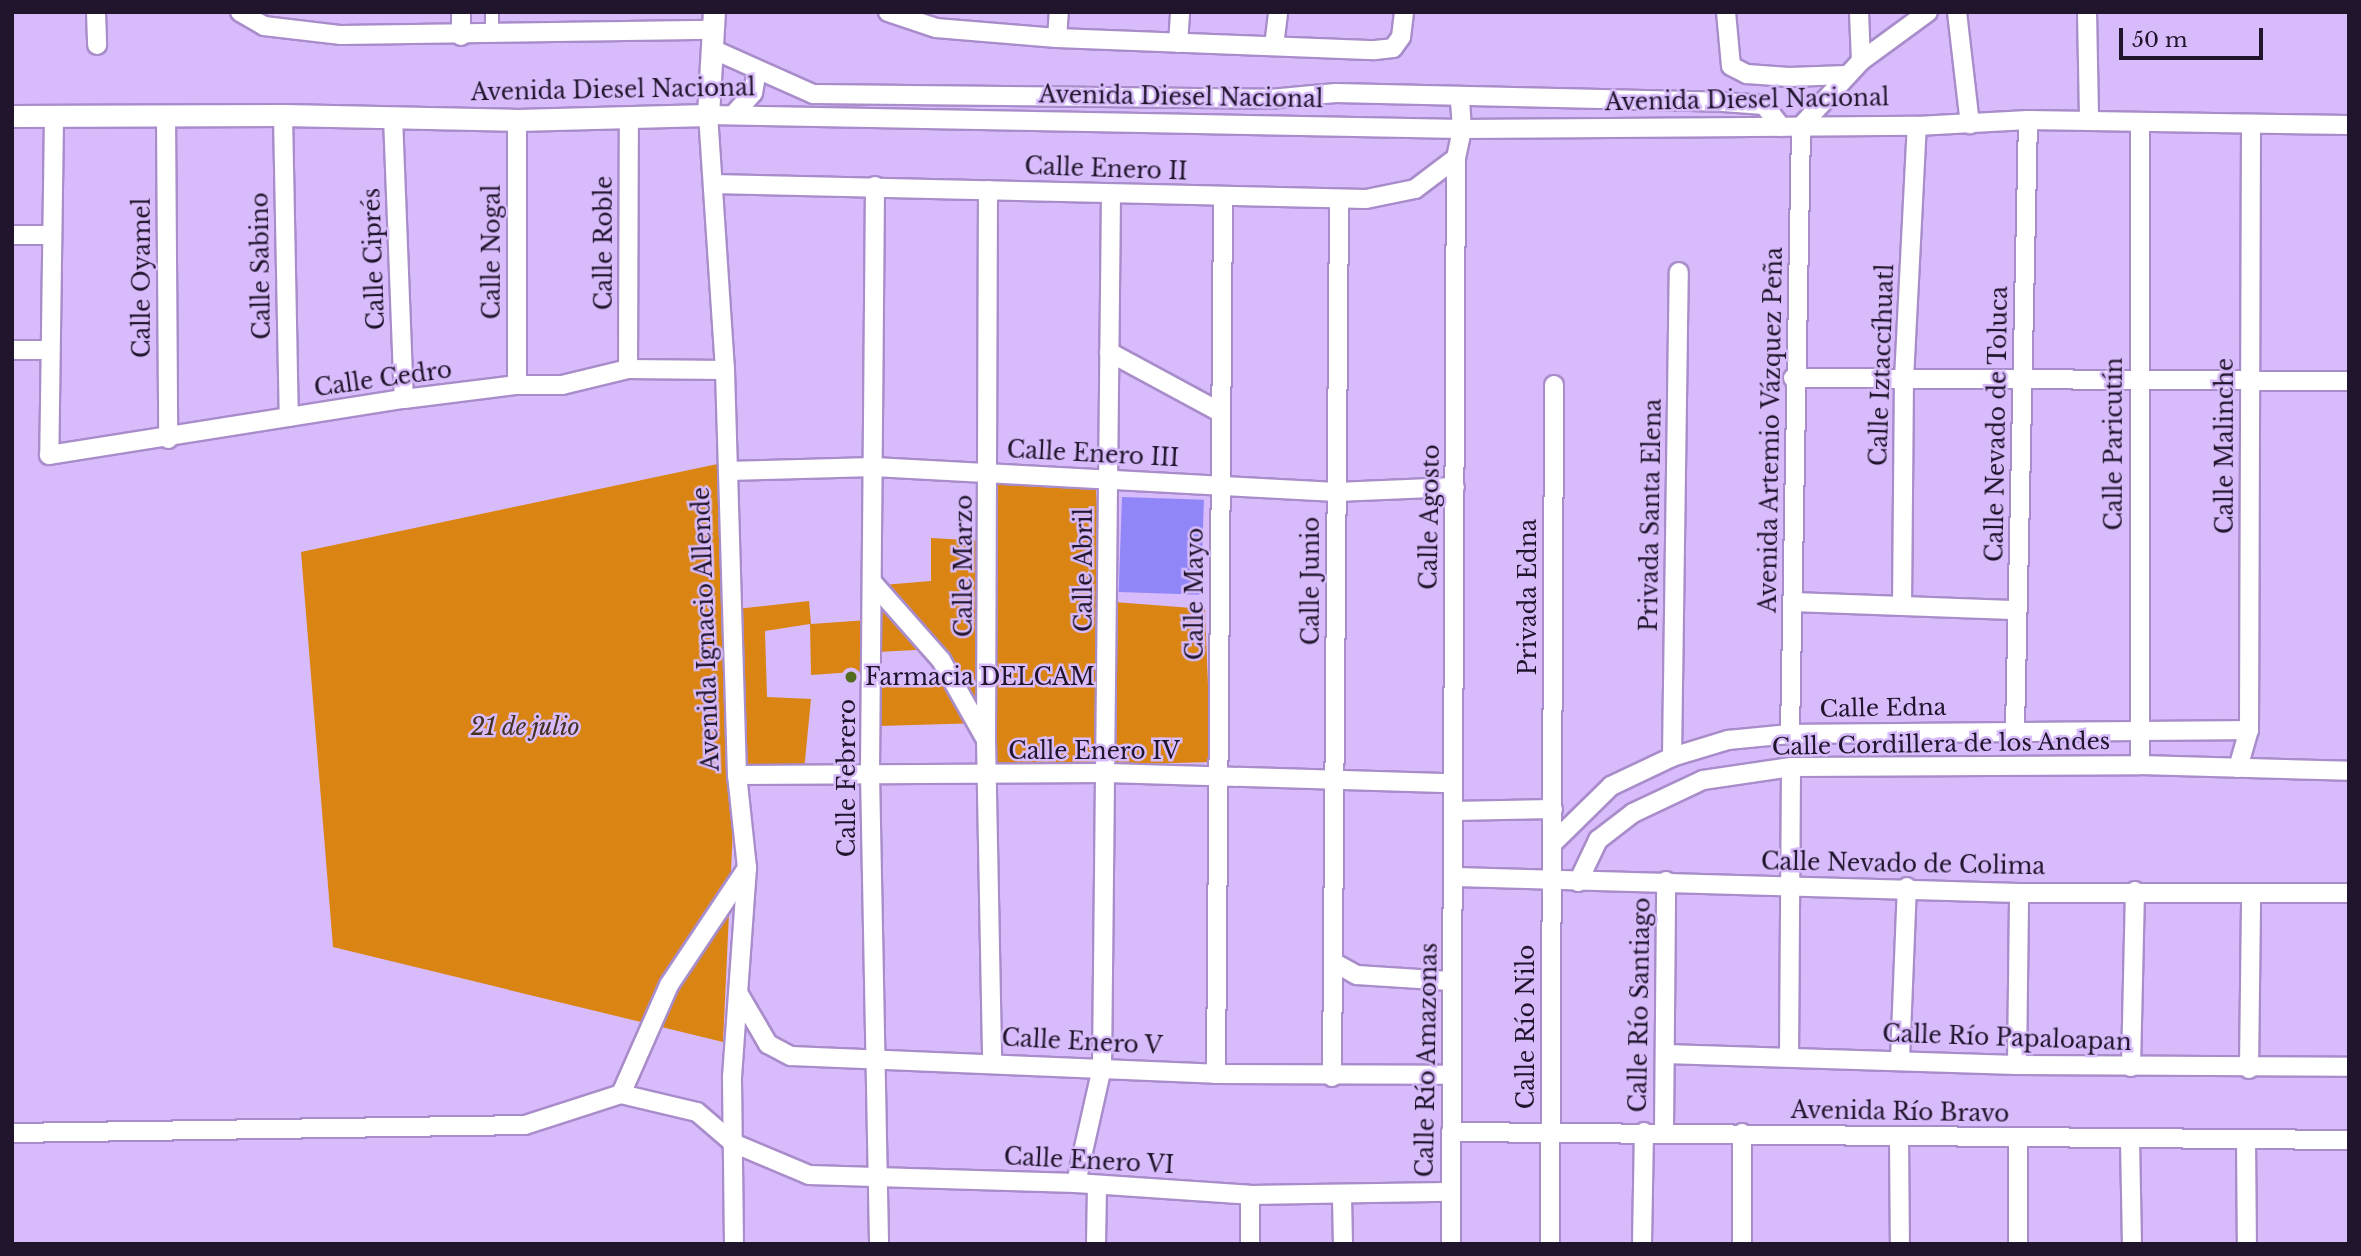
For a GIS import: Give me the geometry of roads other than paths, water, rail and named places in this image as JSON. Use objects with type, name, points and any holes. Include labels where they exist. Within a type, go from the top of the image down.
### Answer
[{"type":"street","points":[[96,12],[97,45]]},
{"type":"street","points":[[240,12],[264,26],[341,35],[461,36],[714,30],[757,70],[813,94],[1460,97],[1764,105],[1781,127]]},
{"type":"street","points":[[461,12],[461,36]]},
{"type":"street","points":[[492,12],[492,35]]},
{"type":"street","points":[[888,12],[1057,38],[1393,48],[1401,37],[1404,12]]},
{"type":"street","points":[[1057,38],[1059,12]]},
{"type":"street","points":[[1178,43],[1180,12]]},
{"type":"street","points":[[1274,46],[1278,12]]},
{"type":"street","points":[[1859,12],[1861,61]]},
{"type":"street","points":[[1801,127],[1861,61],[1928,12]]},
{"type":"street","points":[[1957,12],[1970,124]]},
{"type":"street","points":[[2087,12],[2089,121]]},
{"type":"street","points":[[1723,14],[1727,55],[1731,66],[1747,74],[1848,75]]},
{"type":"street","name":"Avenida Ignacio Allende","points":[[714,30],[708,115],[725,370],[737,775],[747,868],[740,996],[732,1077],[734,1244]]},
{"type":"street","points":[[734,114],[753,93],[757,70]]},
{"type":"street","points":[[1456,158],[1462,129],[1460,97]]},
{"type":"street","name":"Avenida Diesel Nacional","points":[[12,116],[283,115],[517,120],[734,114],[1462,129],[1917,126],[2028,120],[2349,125]]},
{"type":"street","name":"Calle Sabino","points":[[283,115],[289,417]]},
{"type":"street","name":"Calle Oyamel","points":[[166,116],[168,439]]},
{"type":"street","points":[[12,350],[50,350],[54,117]]},
{"type":"street","name":"Calle Ciprés","points":[[393,117],[404,399]]},
{"type":"street","name":"Calle Roble","points":[[628,369],[629,117]]},
{"type":"street","name":"Calle Nogal","points":[[517,120],[517,385]]},
{"type":"street","name":"Calle Nevado de Toluca","points":[[2015,730],[2028,120]]},
{"type":"street","name":"Calle Paricutín","points":[[2140,122],[2140,765]]},
{"type":"street","name":"Calle Malinche","points":[[2238,768],[2249,730],[2251,124]]},
{"type":"street","name":"Calle Iztaccíhuatl","points":[[1902,606],[1904,379],[1917,126]]},
{"type":"street","name":"Avenida Artemio Vázquez Peña","points":[[1790,734],[1795,603],[1793,378],[1801,127]]},
{"type":"street","name":"Calle Enero II","points":[[713,184],[1339,199],[1415,189],[1456,158]]},
{"type":"street","name":"Calle Agosto","points":[[1456,158],[1451,783],[1456,877]]},
{"type":"street","name":"Calle Febrero","points":[[876,186],[870,773],[879,1244]]},
{"type":"street","name":"Calle Marzo","points":[[988,190],[986,740],[989,774],[992,1061]]},
{"type":"street","name":"Calle Abril","points":[[1076,1183],[1102,1068],[1111,194]]},
{"type":"street","name":"Calle Mayo","points":[[1216,1074],[1221,777],[1219,486],[1223,197]]},
{"type":"street","name":"Calle Junio","points":[[1332,1077],[1339,199]]},
{"type":"street","points":[[12,235],[52,235]]},
{"type":"street","name":"Privada Santa Elena","points":[[1672,757],[1679,272]]},
{"type":"street","name":"Calle Cedro","points":[[50,350],[49,455],[168,439],[404,399],[517,385],[562,385],[628,369],[725,370]]},
{"type":"street","points":[[1109,352],[1220,412]]},
{"type":"street","points":[[1793,378],[2349,381]]},
{"type":"street","name":"Privada Edna","points":[[1553,810],[1554,385]]},
{"type":"street","name":"Calle Enero III","points":[[728,471],[874,467],[1336,492],[1455,487]]},
{"type":"street","points":[[873,583],[941,660],[986,740]]},
{"type":"street","points":[[1795,603],[2017,610]]},
{"type":"street","name":"Calle Edna","points":[[1552,844],[1611,786],[1672,757],[1728,740],[1790,734],[2249,730]]},
{"type":"street","name":"Calle Cordillera de los Andes","points":[[1577,882],[1598,840],[1633,813],[1703,780],[1791,767],[2140,765],[2349,771]]},
{"type":"street","points":[[1789,1057],[1791,767]]},
{"type":"street","name":"Calle Enero IV","points":[[737,775],[1107,773],[1451,783]]},
{"type":"street","points":[[1453,811],[1553,810]]},
{"type":"street","name":"Calle Río Nilo","points":[[1550,1244],[1550,882],[1553,810]]},
{"type":"street","points":[[12,1133],[525,1125],[621,1094],[669,985],[747,868]]},
{"type":"street","name":"Calle Nevado de Colima","points":[[1456,877],[1550,882],[1666,881],[1789,887],[1907,887],[2019,893],[2349,893]]},
{"type":"street","name":"Calle Río Amazonas","points":[[1451,1244],[1450,981],[1456,877]]},
{"type":"street","name":"Calle Río Santiago","points":[[1664,1130],[1666,881]]},
{"type":"street","points":[[1900,1059],[1907,887]]},
{"type":"street","points":[[2131,1067],[2135,891]]},
{"type":"street","points":[[2017,1065],[2019,893]]},
{"type":"street","points":[[2249,1069],[2251,894]]},
{"type":"street","points":[[1335,963],[1357,975],[1450,981]]},
{"type":"street","name":"Calle Enero V","points":[[740,996],[768,1044],[791,1056],[874,1063],[992,1061],[1216,1074],[1332,1077],[1452,1075]]},
{"type":"street","name":"Calle Río Papaloapan","points":[[1665,1054],[1900,1059],[2017,1065],[2249,1069],[2349,1067]]},
{"type":"street","name":"Calle Enero VI","points":[[621,1094],[697,1112],[733,1143],[809,1175],[1076,1183],[1250,1195],[1342,1197],[1449,1192]]},
{"type":"street","name":"Avenida Río Bravo","points":[[1451,1132],[1550,1134],[1664,1130],[1899,1138],[2349,1140]]},
{"type":"street","points":[[1642,1244],[1644,1132]]},
{"type":"street","points":[[1742,1133],[1742,1244]]},
{"type":"street","points":[[1899,1138],[1900,1244]]},
{"type":"street","points":[[2018,1138],[2018,1244]]},
{"type":"street","points":[[2246,1139],[2247,1244]]},
{"type":"street","points":[[2130,1140],[2132,1244]]},
{"type":"street","points":[[1096,1244],[1097,1185]]},
{"type":"street","points":[[1250,1195],[1250,1244]]},
{"type":"street","points":[[1342,1197],[1343,1244]]},
{"type":"place","name":"Farmacia DELCAM","points":[[851,677]]},
{"type":"park label","name":"21 de julio","points":[[525,727]]}]
